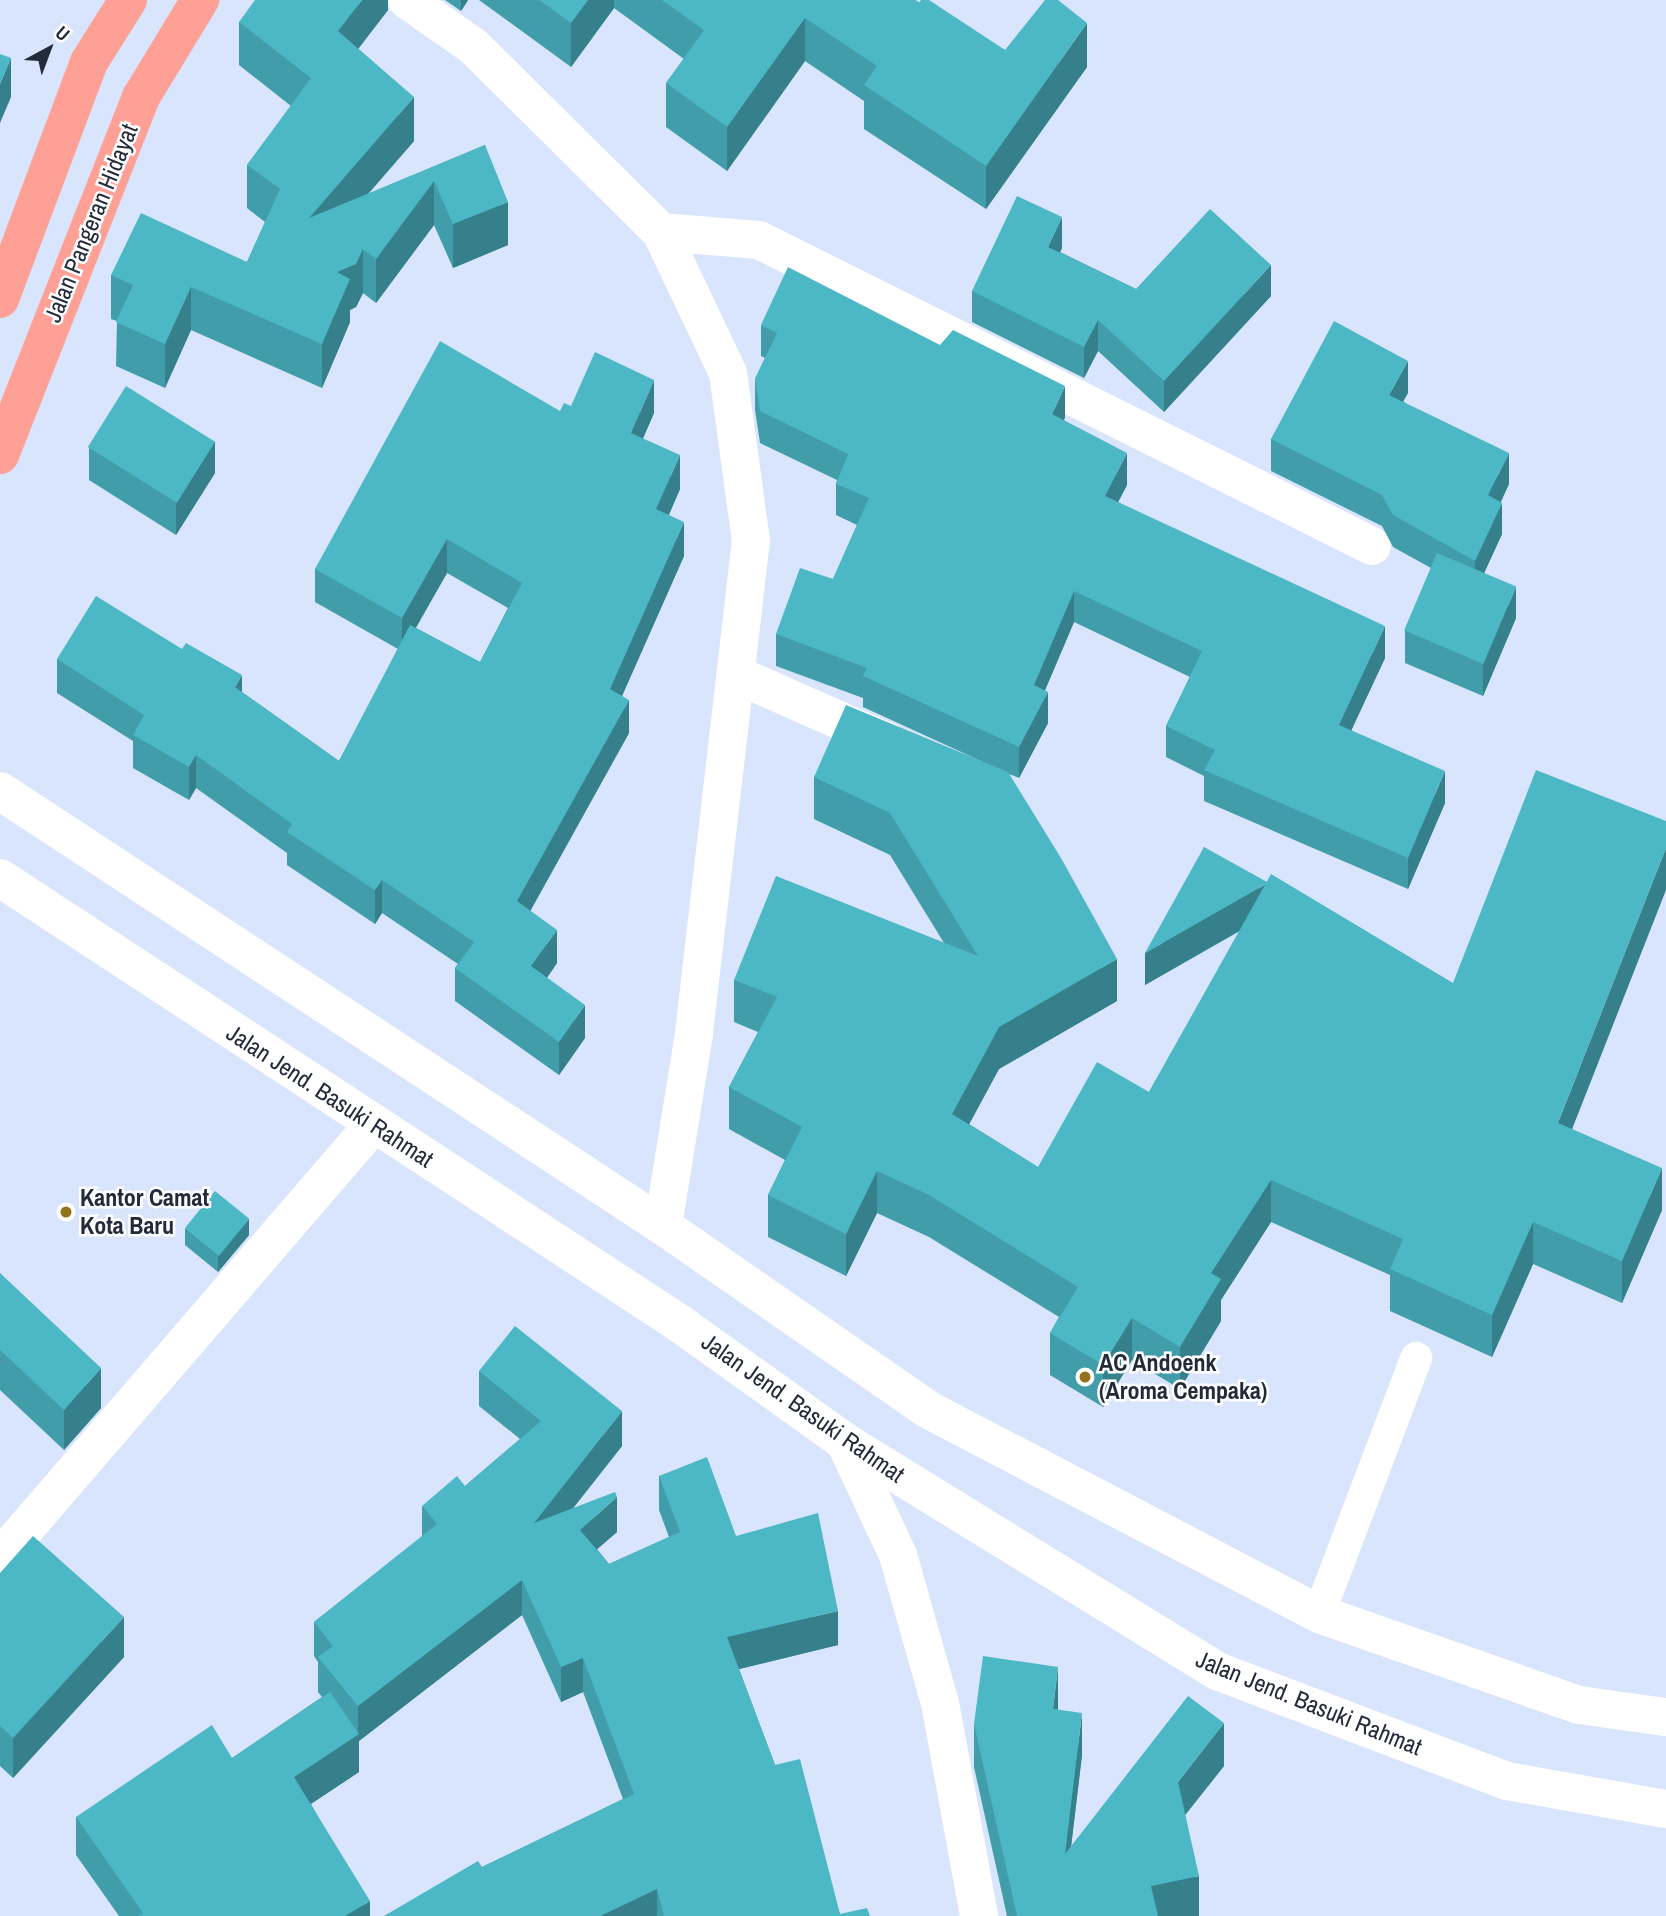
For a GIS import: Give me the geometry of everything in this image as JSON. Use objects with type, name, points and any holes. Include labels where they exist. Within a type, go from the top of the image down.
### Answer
[{"type":"highway","points":[[0,299],[89,62],[128,0]]},
{"type":"highway","name":"Jalan Pangeran Hidayat","points":[[0,455],[141,97],[200,0]]},
{"type":"main road","points":[[407,0],[473,46],[661,232],[728,373],[751,540],[694,1034],[663,1226]]},
{"type":"main road","points":[[661,232],[759,240],[1372,547]]},
{"type":"main road","points":[[737,675],[928,759]]},
{"type":"main road","points":[[0,791],[663,1226],[927,1409],[1319,1614],[1579,1705],[1666,1717]]},
{"type":"main road","name":"Jalan Jend. Basuki Rahmat","points":[[0,878],[373,1125],[679,1323],[845,1442],[1217,1671],[1507,1782],[1666,1809]]},
{"type":"main road","points":[[0,1558],[373,1125]]},
{"type":"main road","points":[[845,1442],[898,1555],[940,1703],[978,1916]]},
{"type":"lane","points":[[1319,1614],[1416,1358]]},
{"type":"building","points":[[255,0],[362,0],[338,31],[414,97],[309,218],[485,145],[508,202],[453,224],[434,181],[376,259],[363,249],[356,264],[337,272],[350,279],[322,344],[191,287],[165,344],[116,322],[133,285],[111,275],[141,213],[247,262],[280,189],[247,165],[311,78],[239,22]]},
{"type":"building","points":[[539,0],[588,0],[571,23]]},
{"type":"building","points":[[662,0],[915,0],[919,3],[921,0],[929,0],[1005,50],[1045,0],[1058,0],[1087,23],[986,166],[864,85],[877,66],[805,18],[727,127],[666,83],[704,30]]},
{"type":"building","points":[[0,54],[11,58],[0,84]]},
{"type":"building","points":[[1017,196],[1062,217],[1048,247],[1136,289],[1210,209],[1271,265],[1164,381],[1098,320],[1084,347],[972,291]]},
{"type":"building","points":[[788,267],[940,345],[953,330],[1065,386],[1052,414],[1127,453],[1105,496],[1385,626],[1339,725],[1445,771],[1408,858],[1204,770],[1215,750],[1166,726],[1202,651],[1074,591],[1034,685],[1048,692],[1019,747],[863,676],[867,668],[776,634],[800,568],[833,579],[869,498],[836,484],[848,454],[760,411],[755,379],[777,333],[761,325]]},
{"type":"building","points":[[1334,321],[1408,361],[1389,395],[1509,453],[1488,495],[1502,503],[1475,561],[1393,515],[1382,495],[1271,439]]},
{"type":"building","points":[[440,341],[560,411],[564,403],[571,406],[595,352],[654,380],[631,433],[680,455],[656,509],[684,522],[610,689],[629,700],[517,901],[557,930],[531,966],[585,1005],[559,1042],[455,968],[474,942],[382,880],[375,890],[287,832],[292,824],[196,755],[189,767],[133,735],[144,715],[57,659],[96,596],[182,649],[186,643],[242,675],[235,687],[339,761],[410,625],[480,662],[522,583],[447,539],[402,618],[315,569]]},
{"type":"building","points":[[126,386],[215,442],[177,503],[88,447]]},
{"type":"building","points":[[1437,553],[1516,587],[1483,664],[1404,630]]},
{"type":"building","points":[[846,705],[1008,772],[1061,858],[1117,959],[999,1027],[952,1114],[1038,1167],[1097,1062],[1149,1092],[1271,874],[1453,983],[1536,770],[1666,821],[1666,848],[1558,1123],[1662,1168],[1622,1261],[1533,1222],[1492,1315],[1390,1269],[1403,1239],[1271,1180],[1211,1273],[1221,1279],[1180,1347],[1132,1318],[1103,1365],[1050,1333],[1078,1287],[929,1195],[877,1171],[846,1234],[768,1195],[802,1127],[729,1087],[777,997],[734,980],[776,876],[978,956],[890,813],[814,777]]},
{"type":"building","points":[[1204,847],[1267,882],[1266,884],[1145,953]]},
{"type":"building","points":[[215,1191],[249,1219],[219,1256],[185,1228]]},
{"type":"building","points":[[0,1273],[101,1368],[64,1410],[0,1350]]},
{"type":"building","points":[[515,1326],[622,1411],[534,1523],[615,1492],[617,1497],[580,1530],[609,1564],[680,1532],[659,1476],[707,1457],[736,1536],[818,1513],[838,1611],[727,1637],[775,1765],[800,1759],[840,1914],[867,1908],[870,1916],[664,1916],[657,1889],[600,1916],[384,1916],[478,1861],[482,1867],[634,1794],[583,1658],[561,1667],[522,1580],[358,1706],[318,1657],[333,1646],[314,1622],[437,1524],[422,1506],[457,1476],[465,1486],[541,1421],[479,1371]]},
{"type":"building","points":[[33,1536],[124,1617],[13,1738],[0,1726],[0,1573]]},
{"type":"building","points":[[983,1656],[1058,1667],[1053,1709],[1082,1713],[1065,1854],[1188,1696],[1224,1723],[1178,1782],[1199,1876],[1151,1886],[1158,1916],[1017,1916],[974,1724]]},
{"type":"building","points":[[330,1692],[359,1734],[294,1777],[370,1901],[345,1916],[138,1916],[143,1913],[76,1817],[212,1725],[232,1758]]},
{"type":"place","name":"Kantor Camat Kota Baru","points":[[66,1212]]},
{"type":"place","name":"AC Andoenk (Aroma Cempaka)","points":[[1085,1377]]}]
